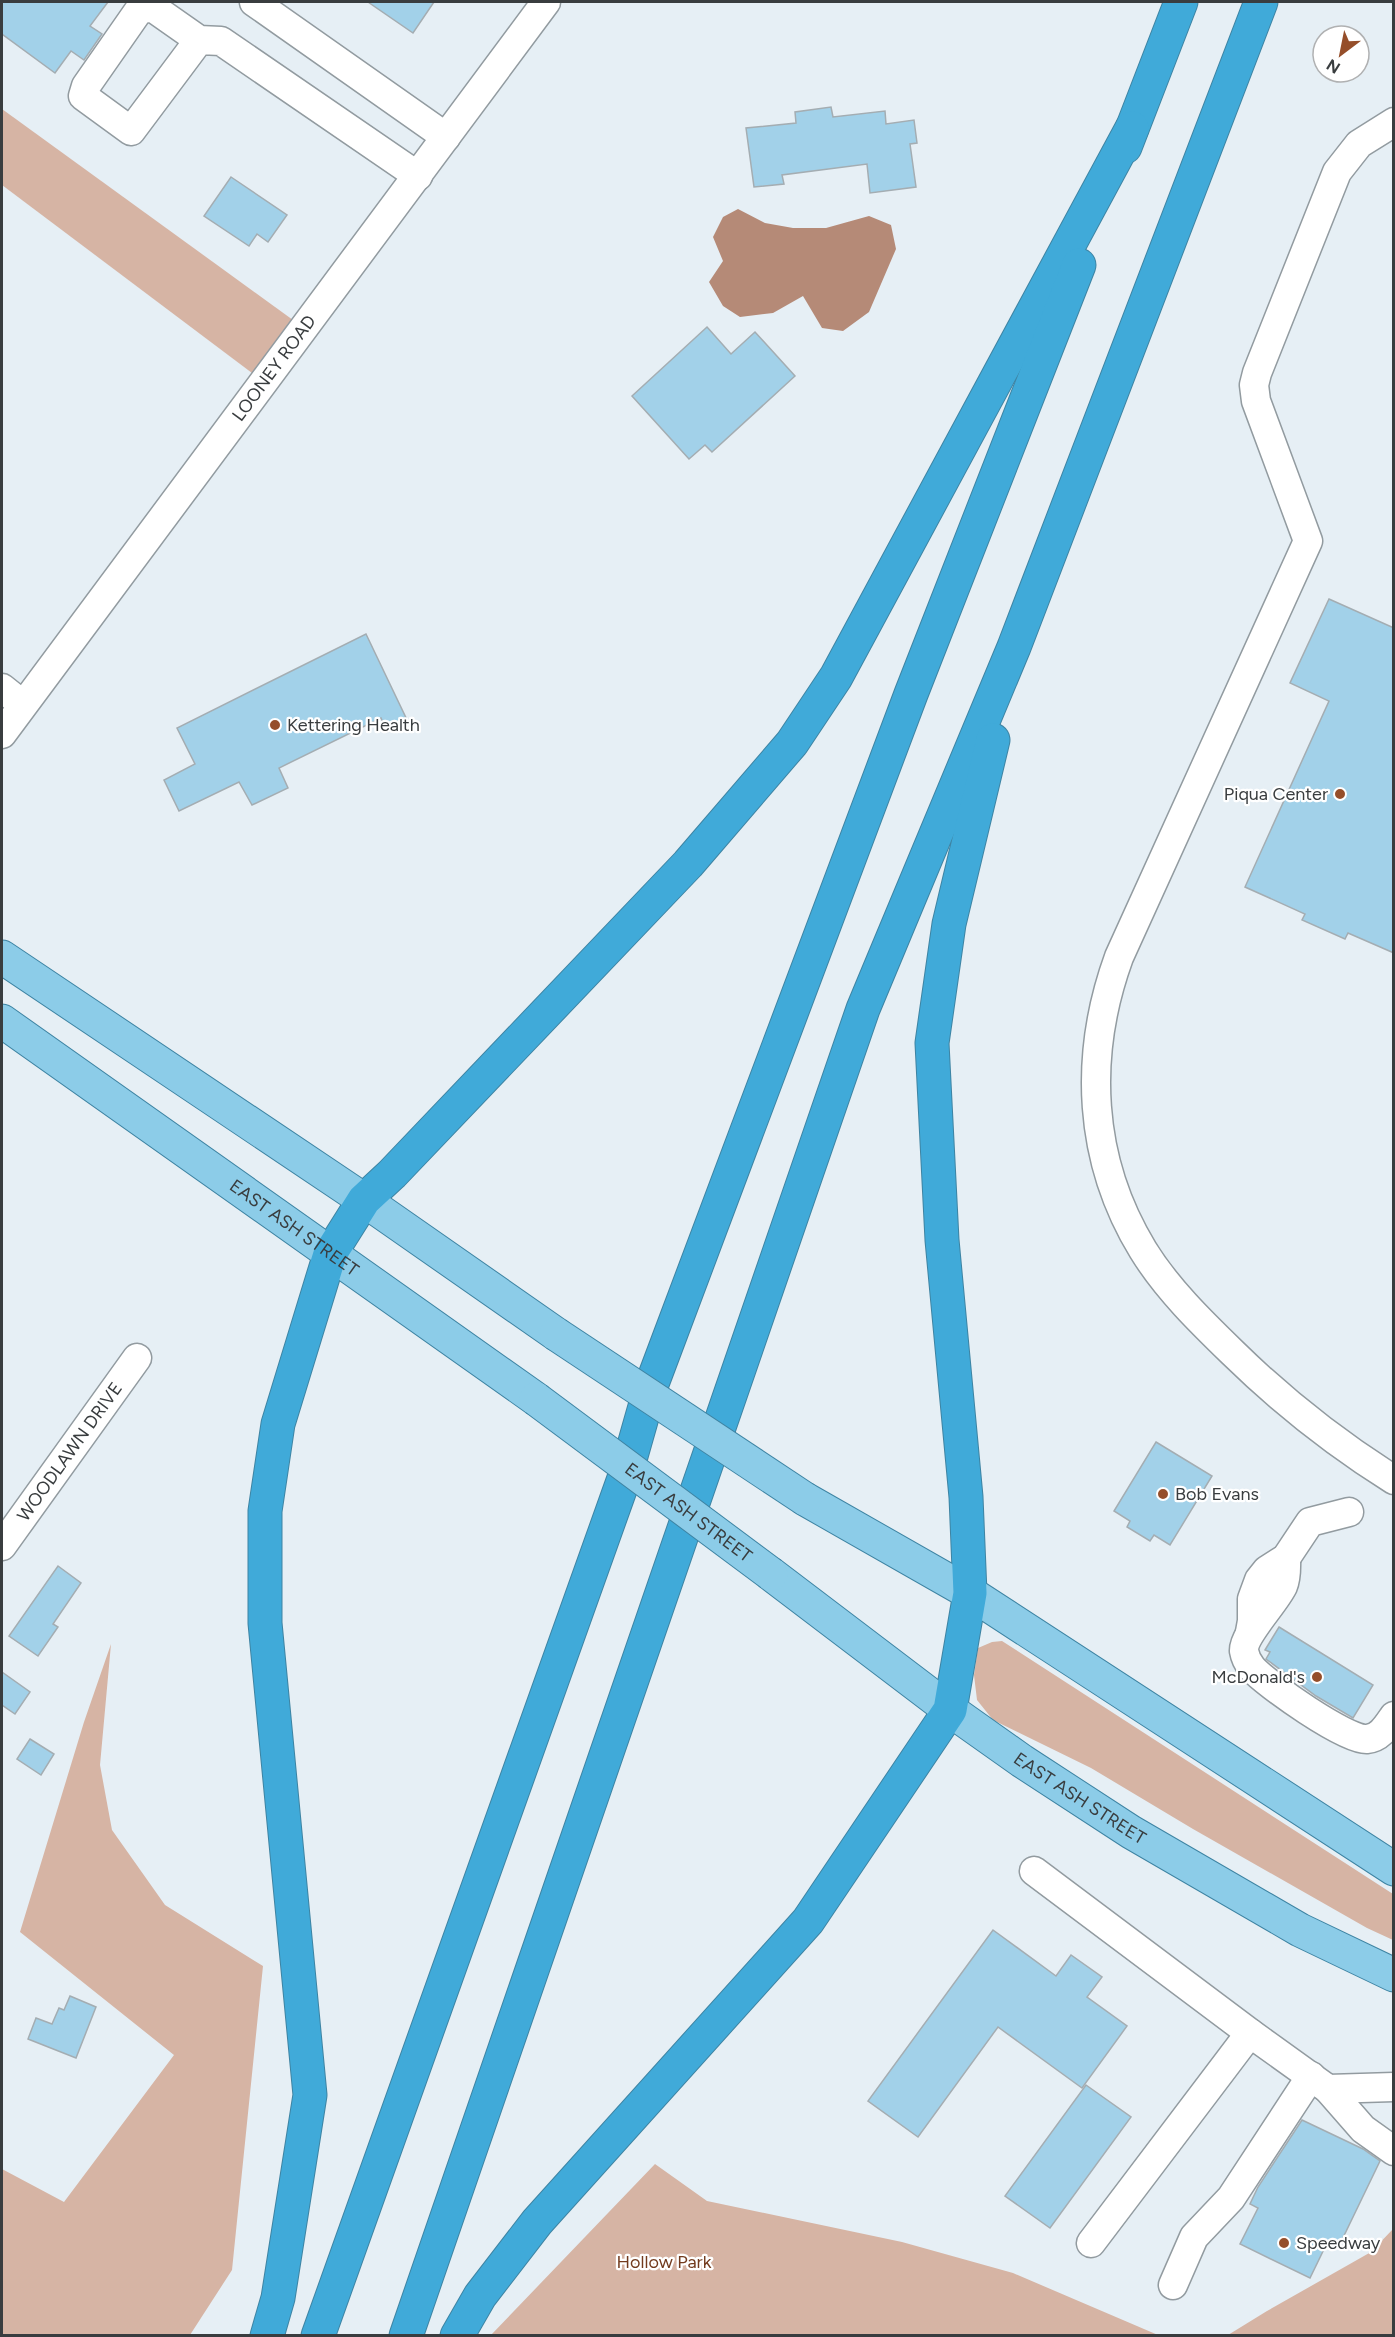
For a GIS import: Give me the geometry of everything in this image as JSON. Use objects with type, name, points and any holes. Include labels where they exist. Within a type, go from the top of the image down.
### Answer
[{"type":"highway","points":[[318,2336],[627,1470],[650,1389],[911,694],[1181,2]]},
{"type":"highway","points":[[406,2336],[863,1009],[1014,648],[1261,2]]},
{"type":"highway","points":[[267,2336],[278,2298],[310,2095],[265,1623],[265,1511],[278,1424],[330,1254],[364,1200],[392,1174],[688,864],[792,743],[836,677],[1132,128]]},
{"type":"highway","points":[[457,2336],[480,2296],[537,2222],[808,1922],[950,1710],[970,1593],[966,1497],[942,1240],[932,1043],[949,924],[1014,648]]},
{"type":"main road","points":[[2,957],[364,1200],[556,1334],[805,1499],[970,1593],[1394,1869]]},
{"type":"main road","name":"EAST ASH STREET","points":[[2,1021],[536,1399],[950,1710],[1022,1761],[1131,1832],[1300,1930],[1394,1975]]},
{"type":"street","points":[[254,2],[446,137]]},
{"type":"street","name":"LOONEY ROAD","points":[[2,734],[12,696],[418,176],[546,2]]},
{"type":"street","points":[[199,40],[221,40],[418,176]]},
{"type":"street","points":[[1394,122],[1359,144],[1337,172],[1257,373],[1254,385],[1256,401],[1308,541],[1119,957],[1103,1006],[1096,1048],[1095,1085],[1103,1148],[1112,1186],[1132,1230],[1162,1276],[1204,1324],[1269,1388],[1329,1437],[1394,1480]]},
{"type":"street","name":"WOODLAWN DRIVE","points":[[2,1546],[137,1358]]},
{"type":"street","points":[[1349,1512],[1310,1522],[1287,1558],[1267,1570],[1256,1586],[1250,1632],[1244,1651],[1253,1670],[1284,1695],[1350,1735],[1360,1739],[1372,1738],[1383,1731],[1394,1716]]},
{"type":"street","points":[[1034,1871],[1250,2033],[1320,2082],[1363,2129],[1394,2151]]},
{"type":"street","points":[[1091,2243],[1250,2033]]},
{"type":"street","points":[[1320,2082],[1394,2087]]},
{"type":"street","points":[[1173,2285],[1194,2238],[1230,2198],[1320,2082]]},
{"type":"green space","points":[[2,109],[304,328],[264,382],[2,185]]},
{"type":"green space","points":[[1002,1641],[1393,1894],[1393,1940],[1367,1928],[1193,1829],[1091,1768],[993,1720],[977,1700],[974,1675],[978,1648],[992,1642]]},
{"type":"green space","points":[[111,1644],[100,1765],[112,1830],[165,1905],[263,1966],[232,2270],[190,2335],[2,2335],[2,2169],[64,2202],[174,2055],[20,1932],[84,1722]]},
{"type":"green space","name":"Hollow Park","points":[[655,2164],[707,2201],[902,2242],[1013,2273],[1158,2335],[491,2335]]},
{"type":"green space","points":[[1393,2229],[1393,2335],[1228,2335],[1371,2252]]},
{"type":"shaded area","points":[[738,209],[765,223],[793,228],[826,228],[869,216],[891,225],[896,249],[869,312],[843,331],[822,328],[803,296],[773,313],[740,317],[723,306],[709,282],[723,261],[713,237],[723,217]]},
{"type":"building","points":[[2,2],[108,2],[90,26],[102,34],[84,60],[71,51],[55,73],[2,34]]},
{"type":"building","points":[[368,2],[434,2],[413,33]]},
{"type":"building","points":[[831,107],[833,117],[885,111],[886,124],[914,120],[917,143],[910,144],[916,187],[870,193],[867,164],[782,175],[784,184],[754,187],[746,128],[796,123],[795,112]]},
{"type":"building","points":[[231,177],[287,215],[268,242],[257,234],[249,246],[204,216]]},
{"type":"building","points":[[707,327],[731,354],[755,332],[795,376],[712,452],[705,445],[689,459],[632,396]]},
{"type":"building","name":"Piqua Center","points":[[1329,599],[1394,628],[1394,953],[1348,933],[1345,939],[1302,920],[1305,914],[1245,887],[1329,701],[1290,683]]},
{"type":"building","name":"Kettering Health","points":[[366,634],[408,722],[387,732],[381,718],[279,768],[288,788],[252,805],[239,782],[179,811],[164,780],[195,764],[177,728]]},
{"type":"building","name":"Bob Evans","points":[[1156,1442],[1212,1476],[1170,1545],[1154,1535],[1150,1541],[1127,1527],[1130,1521],[1114,1511]]},
{"type":"building","points":[[58,1566],[81,1583],[53,1624],[58,1627],[38,1656],[9,1636]]},
{"type":"building","name":"McDonald's","points":[[1279,1627],[1373,1685],[1353,1718],[1316,1696],[1266,1659],[1270,1652],[1265,1650]]},
{"type":"building","points":[[2,1672],[30,1692],[15,1714],[2,1705]]},
{"type":"building","points":[[30,1739],[54,1754],[41,1775],[17,1759]]},
{"type":"building","points":[[993,1930],[1056,1976],[1071,1955],[1102,1977],[1087,1997],[1127,2026],[1082,2088],[998,2027],[918,2137],[868,2101]]},
{"type":"building","points":[[70,1996],[96,2007],[76,2058],[28,2039],[36,2018],[52,2024],[59,2008],[64,2010]]},
{"type":"building","points":[[1086,2085],[1131,2117],[1050,2228],[1005,2196]]},
{"type":"building","name":"Speedway","points":[[1302,2120],[1363,2149],[1380,2161],[1339,2246],[1328,2241],[1310,2278],[1240,2244],[1258,2208],[1250,2204],[1258,2187]]},
{"type":"place","name":"Kettering Health","points":[[275,725]]},
{"type":"place","name":"Piqua Center","points":[[1340,794]]},
{"type":"place","name":"Bob Evans","points":[[1163,1494]]},
{"type":"place","name":"McDonald's","points":[[1317,1677]]},
{"type":"place","name":"Speedway","points":[[1284,2243]]}]
